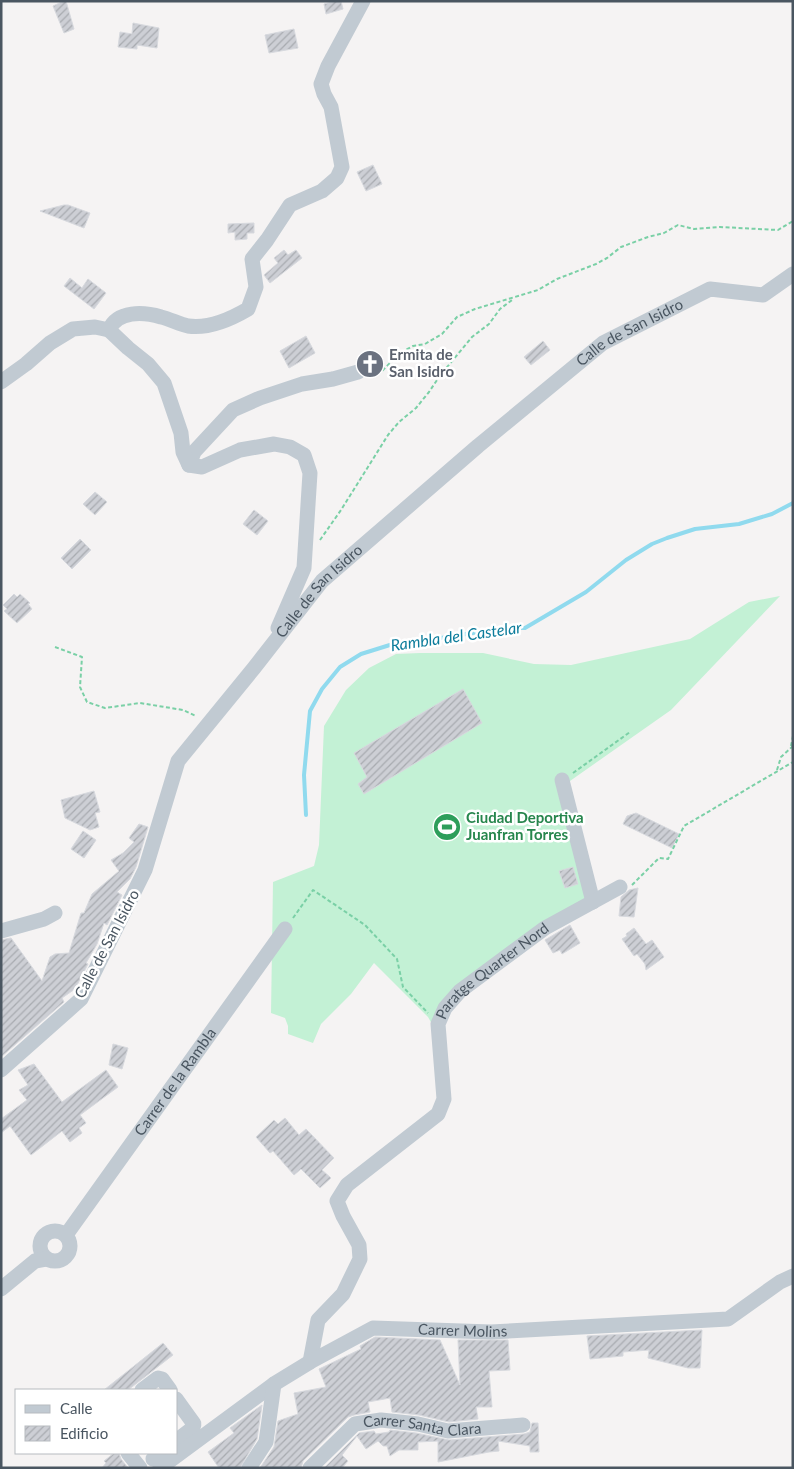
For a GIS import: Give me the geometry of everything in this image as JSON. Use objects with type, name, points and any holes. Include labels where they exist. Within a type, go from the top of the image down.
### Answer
[{"type":"street","points":[[110,330],[112,323],[119,318],[135,313],[159,316],[188,326],[210,324],[233,318],[248,310],[256,287],[252,259],[290,205],[322,191],[337,178],[342,167],[331,107],[321,84],[328,66],[363,1]]},
{"type":"street","name":"Calle de San Isidro","points":[[1,1070],[81,999],[145,870],[178,761],[322,581],[478,446],[603,343],[710,289],[762,295],[793,274]]},
{"type":"street","points":[[1,382],[26,364],[50,342],[73,329],[95,327],[110,330],[148,364],[164,383],[181,434],[183,452],[189,465]]},
{"type":"street","points":[[189,465],[194,452],[233,410],[260,398],[302,384],[333,379],[358,372]]},
{"type":"street","points":[[189,465],[202,467],[240,450],[274,444],[290,447],[304,455],[310,472],[304,568],[268,650]]},
{"type":"street","points":[[562,780],[593,902]]},
{"type":"street","name":"Paratge Quarter Nord","points":[[310,1362],[318,1320],[343,1294],[360,1259],[359,1245],[337,1201],[347,1185],[438,1114],[444,1099],[438,1024],[445,1008],[460,991],[545,928],[620,887]]},
{"type":"street","points":[[1,931],[44,919],[55,913]]},
{"type":"street","name":"Carrer de la Rambla","points":[[66,1235],[285,929]]},
{"type":"street","points":[[1,1290],[40,1256],[42,1237],[56,1231],[66,1235],[70,1249],[66,1257],[57,1262],[40,1256]]},
{"type":"street","name":"Carrer Molins","points":[[178,1447],[310,1362],[373,1328],[492,1332],[728,1319],[780,1282],[793,1276]]},
{"type":"street","points":[[143,1389],[158,1378],[162,1379],[169,1389]]},
{"type":"street","points":[[249,1468],[266,1442],[274,1384]]},
{"type":"street","points":[[178,1404],[194,1424],[193,1428],[178,1439]]},
{"type":"street","name":"Carrer Santa Clara","points":[[310,1468],[355,1424],[381,1420],[418,1424],[448,1431],[524,1425]]},
{"type":"street","points":[[129,1454],[140,1468]]},
{"type":"path","points":[[358,372],[363,381],[381,372],[400,353],[413,346],[426,344],[442,334],[457,317],[475,309],[538,290],[557,279],[596,264],[621,247],[664,233],[678,225],[694,229],[720,227],[778,230],[793,221]]},
{"type":"path","points":[[319,541],[341,510],[388,435],[399,422],[416,408],[472,337],[489,324],[500,309],[514,298]]},
{"type":"path","points":[[55,647],[82,657],[80,687],[87,702],[105,708],[140,704],[183,710],[209,723]]},
{"type":"path","points":[[562,780],[630,732]]},
{"type":"path","points":[[777,772],[781,756],[792,747],[793,736]]},
{"type":"path","points":[[620,887],[633,885],[659,858],[668,859],[684,826],[793,762]]},
{"type":"path","points":[[285,929],[313,890],[365,925],[397,959],[403,987],[438,1024]]},
{"type":"green space","name":"Ciudad Deportiva Juanfran Torres","points":[[780,596],[671,710],[560,788],[588,896],[479,972],[436,1031],[428,1017],[374,963],[351,994],[321,1024],[313,1043],[288,1034],[285,1018],[271,1013],[273,882],[314,866],[319,845],[324,726],[346,690],[369,668],[396,654],[420,653],[483,653],[534,664],[571,665],[690,639],[749,602]]},
{"type":"building","points":[[66,1],[74,29],[64,33],[53,6]]},
{"type":"building","points":[[341,1],[343,9],[326,14],[324,4]]},
{"type":"building","points":[[133,23],[159,28],[157,48],[137,45],[137,49],[118,47],[120,32],[132,34]]},
{"type":"building","points":[[294,29],[298,48],[269,53],[265,35]]},
{"type":"building","points":[[373,165],[382,184],[366,191],[357,172]]},
{"type":"building","points":[[64,205],[90,213],[84,228],[40,211]]},
{"type":"building","points":[[254,223],[254,233],[247,233],[247,239],[235,240],[235,232],[228,233],[228,224]]},
{"type":"building","points":[[284,250],[288,255],[296,250],[302,258],[270,283],[264,275],[278,263],[274,258]]},
{"type":"building","points":[[70,278],[82,288],[88,279],[106,293],[94,309],[64,286]]},
{"type":"building","points":[[306,336],[315,353],[289,368],[280,351]]},
{"type":"building","points":[[543,341],[550,350],[531,365],[524,357]]},
{"type":"building","name":"Ermita de San Isidro","points":[[379,354],[384,364],[367,371],[365,366],[359,363]]},
{"type":"building","points":[[95,492],[107,502],[95,515],[83,504]]},
{"type":"building","points":[[254,510],[268,521],[257,535],[243,524]]},
{"type":"building","points":[[80,539],[91,550],[72,569],[61,558]]},
{"type":"building","points":[[14,594],[17,597],[20,594],[30,603],[28,604],[32,609],[17,623],[4,611],[7,609],[3,605]]},
{"type":"building","points":[[463,689],[482,723],[364,794],[358,784],[367,777],[354,753]]},
{"type":"building","points":[[94,791],[100,812],[95,813],[99,827],[90,830],[65,818],[61,800]]},
{"type":"building","points":[[636,813],[679,834],[672,848],[623,824],[627,816]]},
{"type":"building","points":[[139,824],[148,827],[136,867],[130,879],[117,892],[122,895],[107,925],[104,923],[97,944],[86,963],[88,964],[75,989],[62,998],[64,1002],[1,1057],[1,940],[11,938],[42,981],[50,957],[55,954],[69,953],[81,913],[84,913],[92,894],[119,871],[111,860],[123,853],[134,842],[129,838]]},
{"type":"building","points":[[83,831],[96,840],[84,858],[71,849]]},
{"type":"building","points":[[573,867],[578,884],[565,888],[559,871]]},
{"type":"building","points":[[638,888],[634,917],[619,916],[621,897],[629,890]]},
{"type":"building","points":[[570,925],[580,943],[562,954],[560,950],[553,953],[545,940]]},
{"type":"building","points":[[634,928],[646,944],[652,940],[664,957],[646,970],[645,964],[637,954],[634,956],[622,939]]},
{"type":"building","points":[[113,1044],[128,1048],[122,1069],[109,1065]]},
{"type":"building","points":[[34,1064],[62,1102],[106,1070],[118,1087],[80,1115],[86,1123],[79,1128],[82,1133],[70,1142],[62,1131],[31,1155],[10,1126],[1,1133],[1,1119],[27,1100],[19,1090],[28,1085],[18,1070]]},
{"type":"building","points":[[285,1118],[299,1135],[306,1129],[334,1158],[322,1170],[331,1178],[320,1188],[301,1169],[294,1175],[273,1151],[270,1153],[256,1137],[274,1120],[278,1124]]},
{"type":"building","points":[[702,1330],[700,1368],[688,1368],[648,1358],[649,1350],[623,1352],[623,1356],[590,1359],[587,1336]]},
{"type":"building","points":[[375,1337],[440,1340],[460,1385],[458,1340],[508,1340],[510,1370],[489,1371],[492,1407],[476,1407],[478,1419],[449,1422],[419,1415],[392,1412],[390,1398],[368,1402],[370,1412],[348,1417],[303,1461],[301,1468],[260,1468],[274,1447],[278,1421],[298,1414],[294,1393],[326,1387],[319,1369],[361,1349],[360,1346]]},
{"type":"building","points":[[163,1343],[173,1355],[129,1389],[105,1389]]},
{"type":"building","points":[[262,1405],[257,1439],[240,1468],[219,1468],[208,1452],[234,1433],[230,1428]]},
{"type":"building","points":[[532,1423],[538,1423],[539,1452],[530,1452],[530,1446],[498,1441],[499,1451],[438,1462],[438,1441],[418,1442],[418,1450],[399,1450],[390,1456],[387,1446],[383,1446],[378,1441],[366,1449],[357,1436],[342,1455],[348,1461],[342,1468],[324,1468],[359,1433],[374,1431],[376,1434],[389,1432],[390,1430],[449,1440],[524,1434],[530,1432]]},
{"type":"building","points":[[113,1454],[119,1454],[128,1468],[102,1468],[106,1463],[104,1461]]},
{"type":"waterway","name":"Rambla del Castelar","points":[[306,815],[304,775],[310,711],[322,689],[340,667],[361,654],[393,644],[505,628],[525,628],[586,592],[626,560],[652,544],[695,529],[739,524],[772,514],[793,503]]},
{"type":"place","name":"Ermita de San Isidro","points":[[370,364]]},
{"type":"place","name":"Ciudad Deportiva Juanfran Torres","points":[[447,827]]}]
